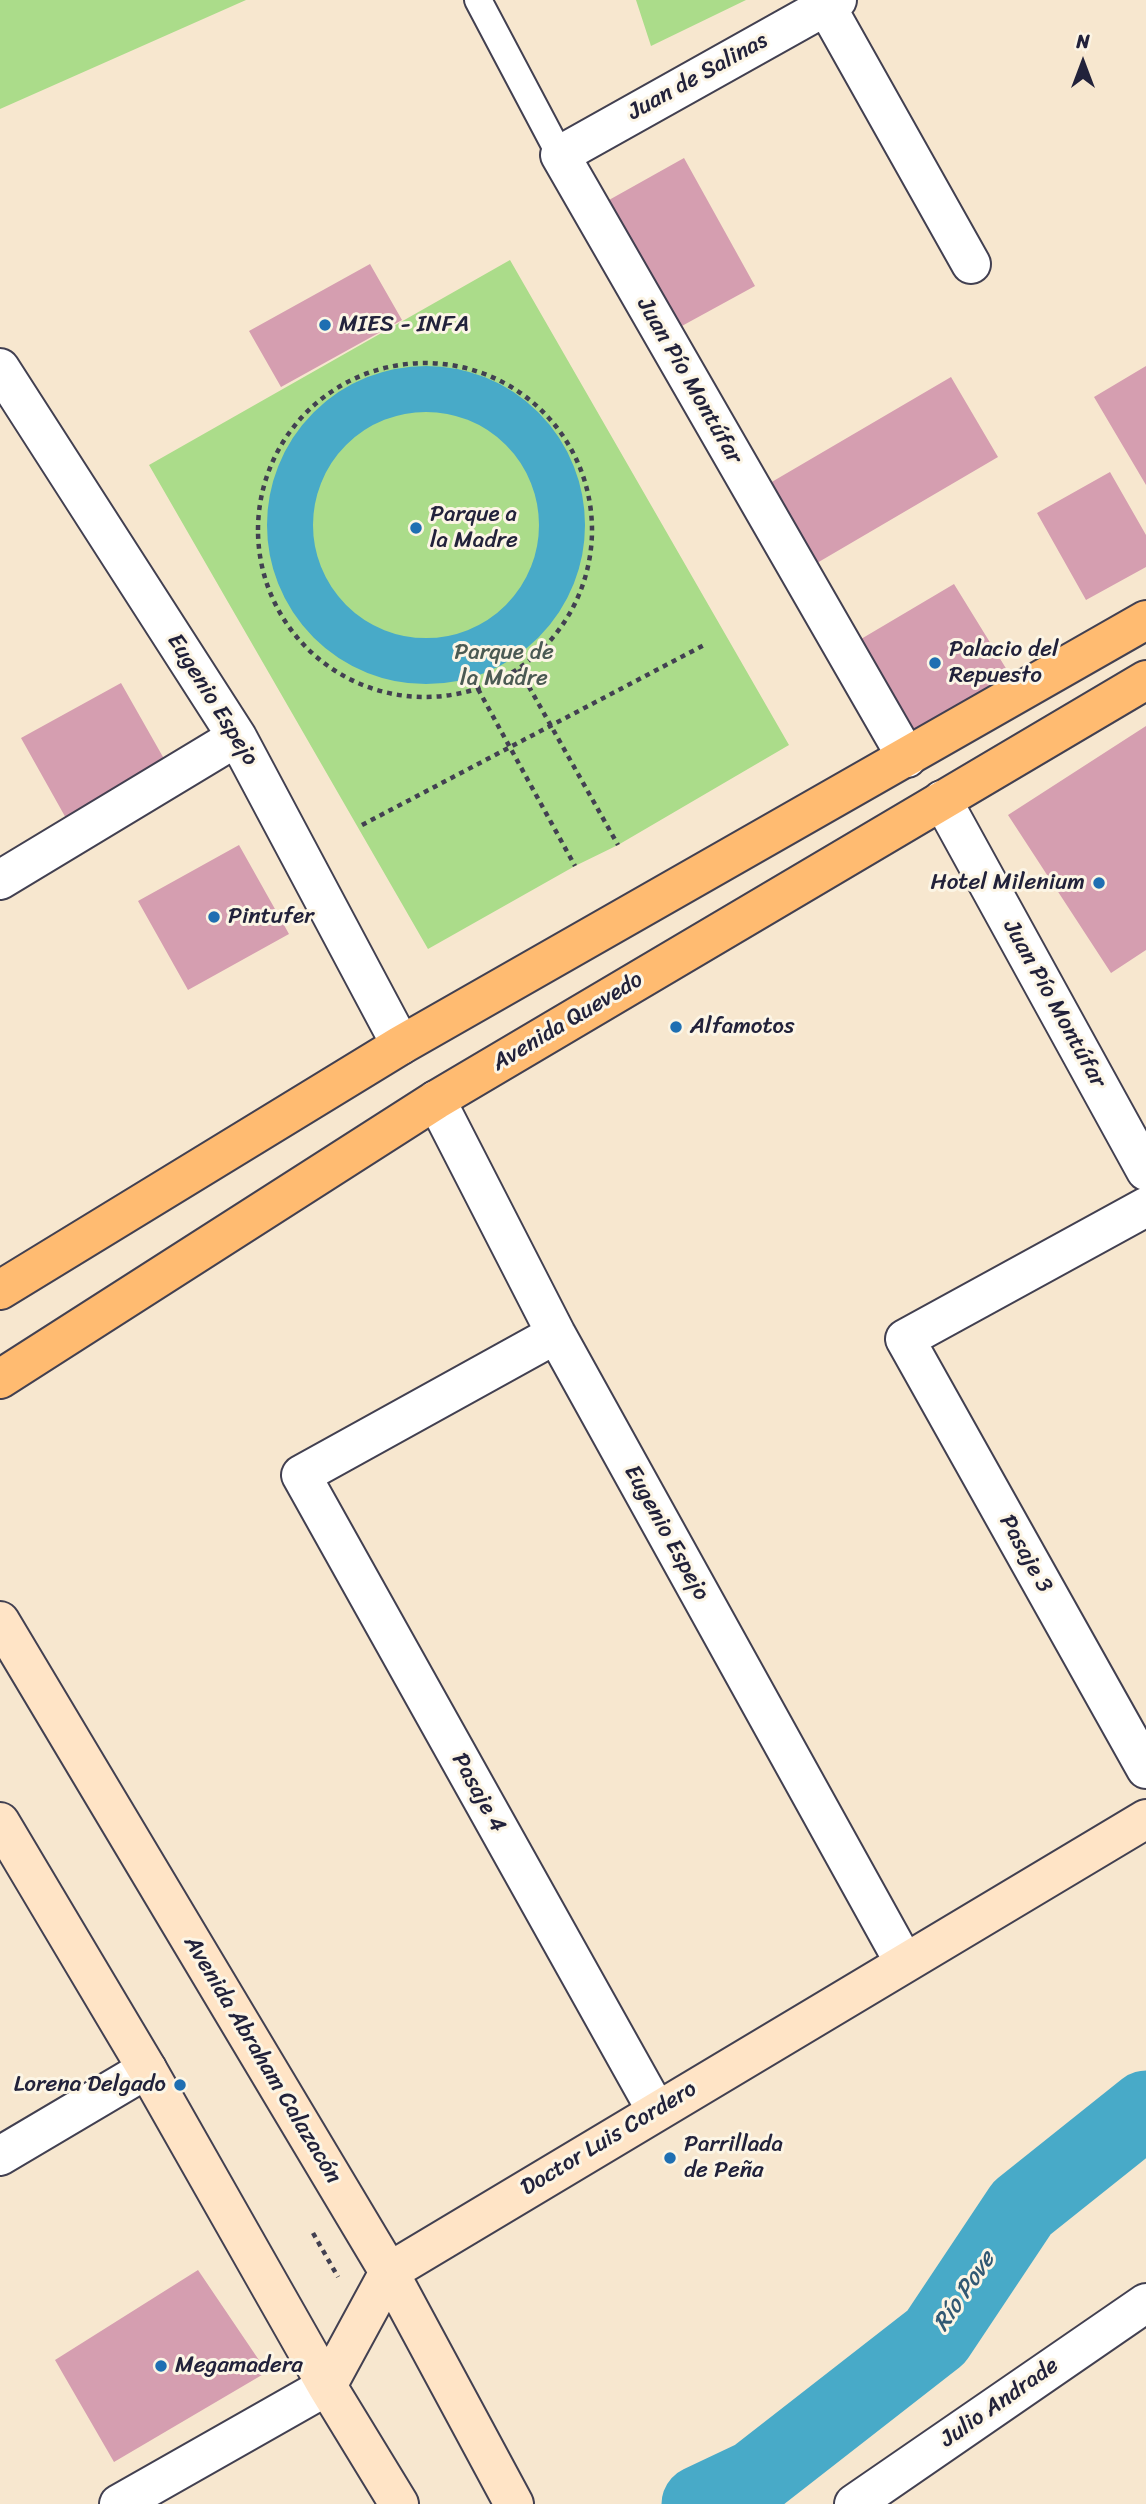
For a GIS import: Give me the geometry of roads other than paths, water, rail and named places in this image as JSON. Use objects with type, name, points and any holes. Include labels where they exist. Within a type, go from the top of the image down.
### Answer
[{"type":"main road","points":[[0,1290],[401,1045],[1146,620]]},
{"type":"main road","name":"Avenida Quevedo","points":[[0,1379],[436,1100],[1146,680]]},
{"type":"main road","name":"Avenida Abraham Calazacón","points":[[0,1621],[389,2272],[514,2504]]},
{"type":"main road","name":"Doctor Luis Cordero","points":[[389,2272],[1146,1819]]},
{"type":"main road","points":[[0,1822],[147,2069],[327,2386],[399,2504]]},
{"type":"main road","points":[[327,2386],[389,2272]]},
{"type":"street","name":"Juan de Salinas","points":[[559,155],[832,3]]},
{"type":"street","points":[[832,3],[971,264]]},
{"type":"street","name":"Juan Pío Montúfar","points":[[559,155],[907,758]]},
{"type":"street","name":"Eugenio Espejo","points":[[0,368],[237,737],[401,1045]]},
{"type":"street","points":[[0,880],[237,737]]},
{"type":"street","name":"Juan Pío Montúfar","points":[[942,800],[1146,1171]]},
{"type":"street","name":"Eugenio Espejo","points":[[436,1100],[556,1334],[904,1962]]},
{"type":"street","name":"Pasaje 3","points":[[1146,1208],[905,1339],[1146,1769]]},
{"type":"street","name":"Pasaje 4","points":[[556,1334],[301,1475],[656,2110]]},
{"type":"street","points":[[0,2156],[147,2069]]},
{"type":"street","name":"Julio Andrade","points":[[854,2504],[1146,2303]]},
{"type":"street","points":[[119,2504],[327,2386]]},
{"type":"lane","name":"Juan Pío Montúfar","points":[[478,0],[559,155]]},
{"type":"waterway","points":[[413,389],[439,389],[478,399],[502,412],[522,429],[539,449],[552,473],[560,498],[562,525],[560,552],[552,577],[539,601],[522,621],[502,638],[478,651],[453,659],[413,661],[386,655],[362,645],[340,630],[321,611],[306,589],[296,565],[290,538],[290,512],[296,485],[306,461],[321,439],[340,420],[362,405],[386,395],[413,389]]},
{"type":"waterway","name":"Río Pove","points":[[700,2504],[755,2478],[936,2337],[1022,2208],[1146,2109]]},
{"type":"place","name":"MIES - INFA","points":[[325,325]]},
{"type":"place","name":"Parque a la Madre","points":[[416,528]]},
{"type":"place","name":"Palacio del Repuesto","points":[[935,663]]},
{"type":"place","name":"Hotel Milenium","points":[[1099,883]]},
{"type":"place","name":"Pintufer","points":[[214,917]]},
{"type":"place","name":"Alfamotos","points":[[676,1027]]},
{"type":"place","name":"Lorena Delgado","points":[[180,2085]]},
{"type":"place","name":"Parrillada de Peña","points":[[670,2158]]},
{"type":"place","name":"Megamadera","points":[[161,2366]]},
{"type":"park label","name":"Parque de la Madre","points":[[504,666]]}]
